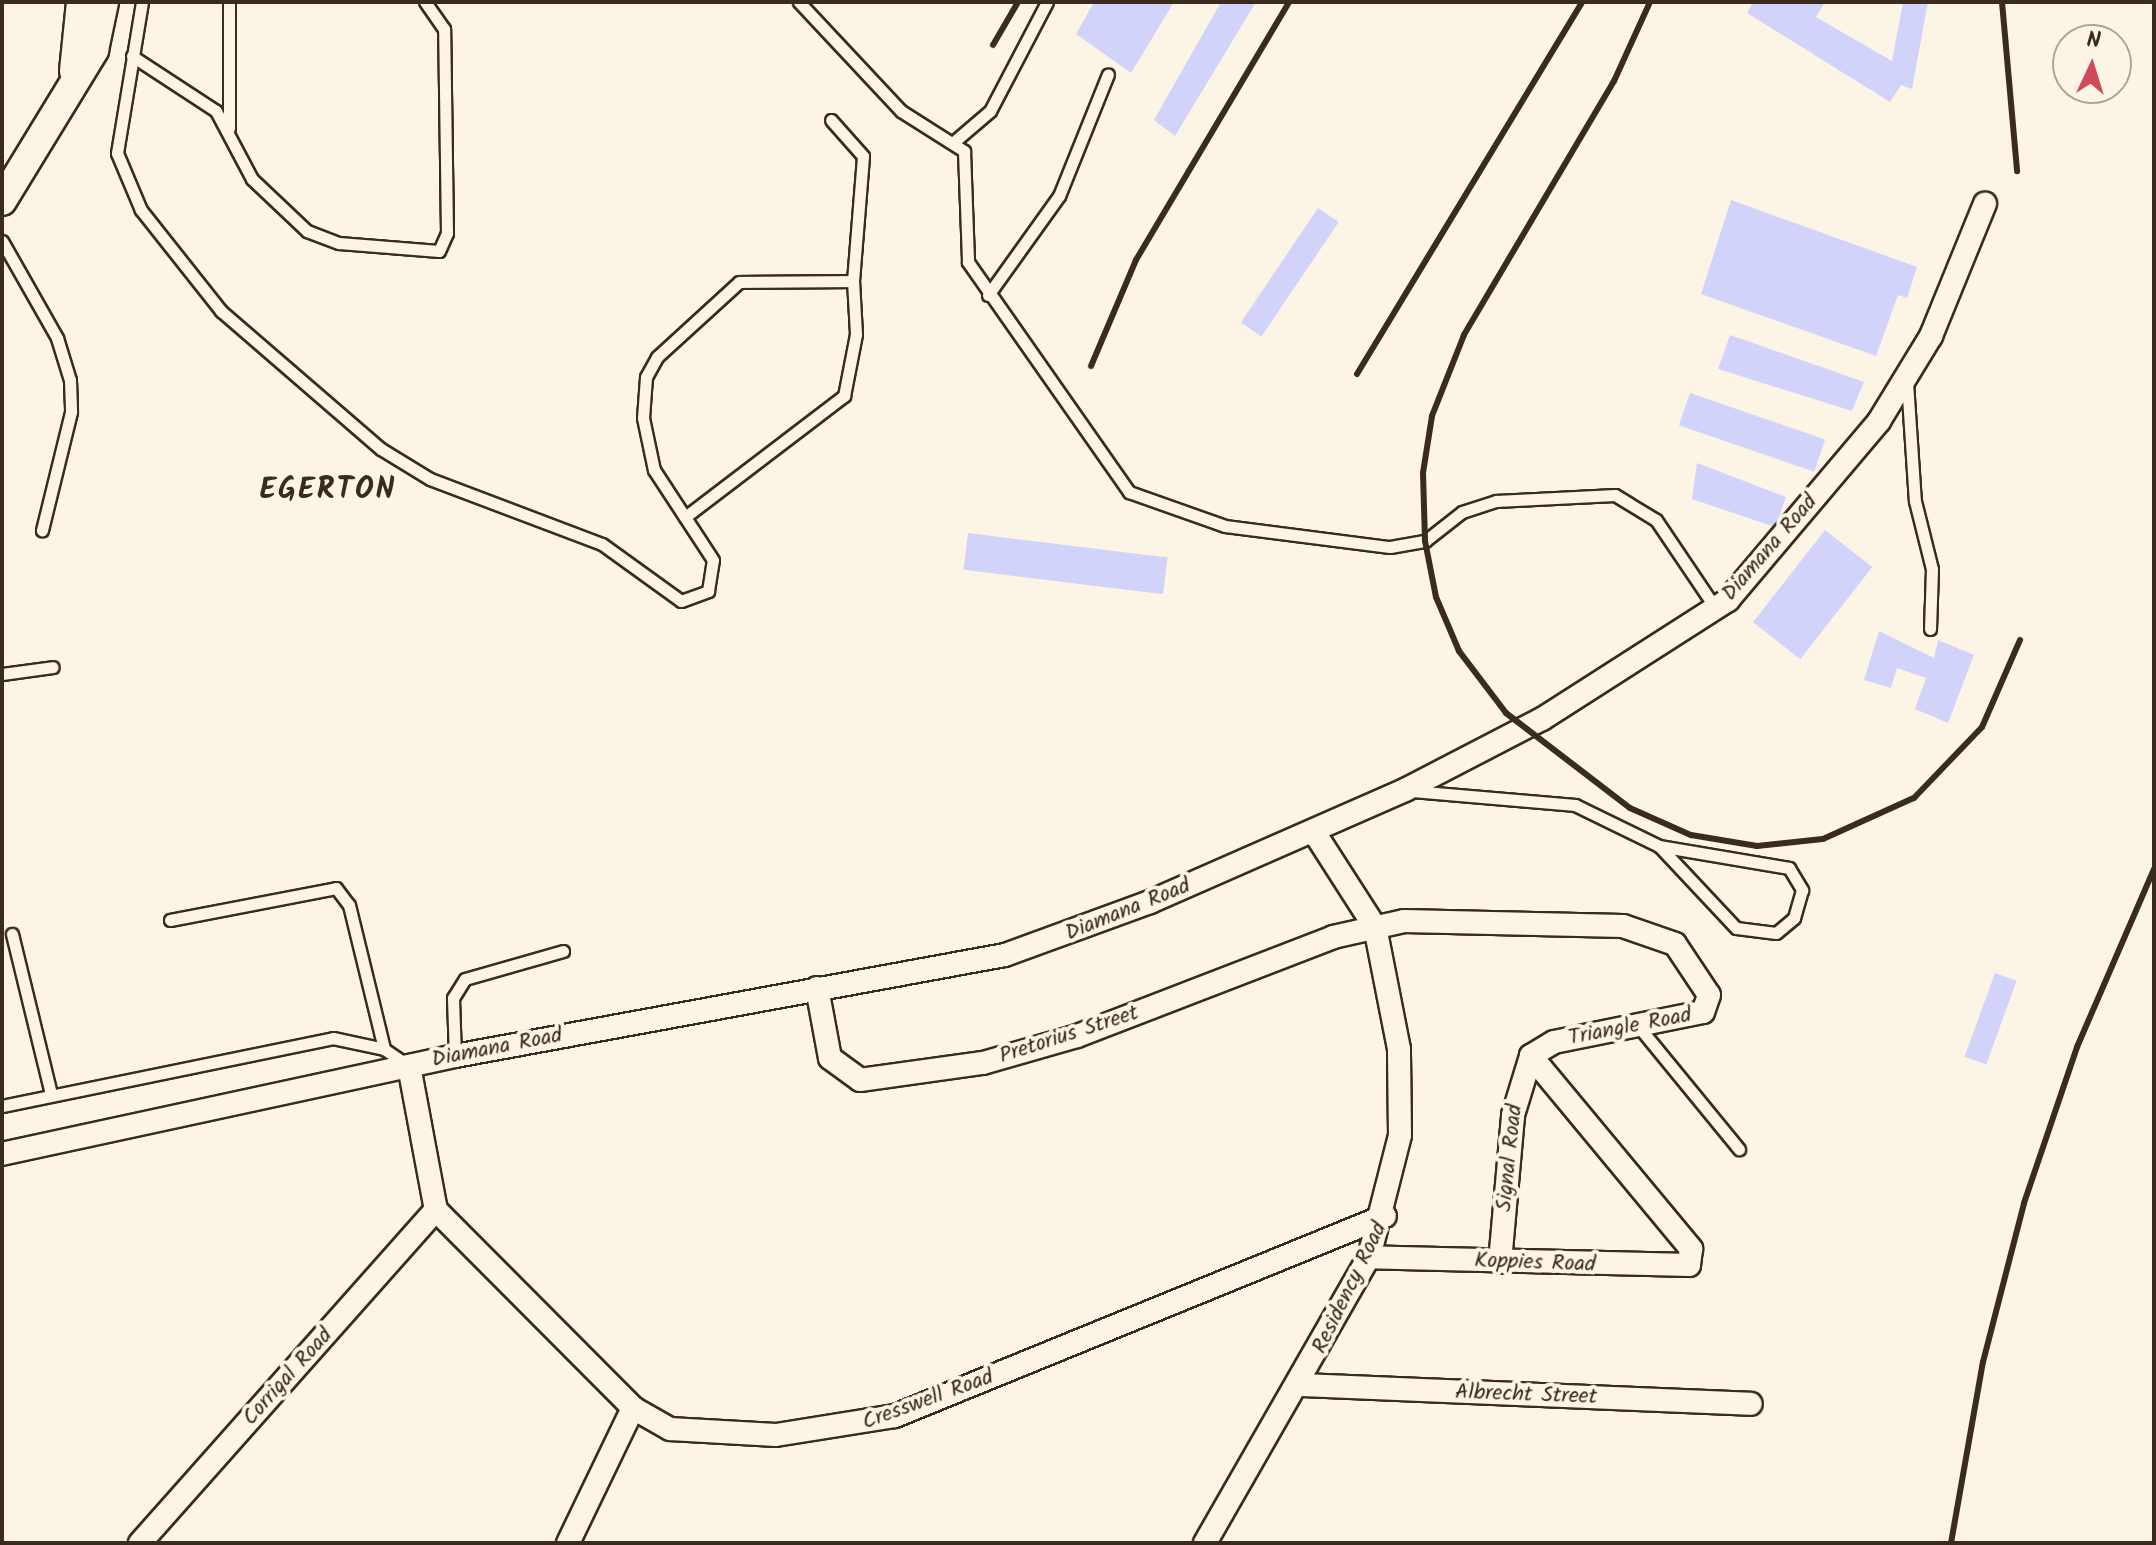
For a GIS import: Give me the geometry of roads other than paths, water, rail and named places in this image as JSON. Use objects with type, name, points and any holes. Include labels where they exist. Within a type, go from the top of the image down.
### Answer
[{"type":"street","points":[[66,103],[81,2]]},
{"type":"street","points":[[2,201],[66,103],[94,50],[104,2]]},
{"type":"street","name":"Diamana Road","points":[[2,1154],[455,1056],[1050,942],[1314,832],[1405,790],[1542,719],[1716,609],[1879,421],[1907,377],[1985,204]]},
{"type":"street","name":"Residency Road","points":[[1205,1543],[1301,1385],[1369,1257],[1385,1216],[1401,1095],[1389,982],[1375,927],[1314,832]]},
{"type":"street","name":"Triangle Road","points":[[1375,927],[1460,918],[1657,932],[1703,980],[1709,1004],[1695,1017],[1554,1042],[1531,1056]]},
{"type":"street","name":"Pretorius Street","points":[[817,988],[836,1069],[860,1080],[892,1078],[1077,1036],[1284,954],[1375,927]]},
{"type":"street","name":"Koppies Road","points":[[1369,1257],[1676,1269],[1694,1257],[1531,1056]]},
{"type":"street","name":"Signal Road","points":[[1500,1262],[1513,1115],[1531,1056]]},
{"type":"street","points":[[409,1066],[436,1210]]},
{"type":"street","name":"Cresswell Road","points":[[436,1210],[633,1408],[670,1429],[717,1435],[851,1428],[1385,1216]]},
{"type":"street","name":"Corrigal Road","points":[[140,1543],[436,1210]]},
{"type":"street","name":"Albrecht Street","points":[[1301,1385],[1751,1404]]},
{"type":"street","points":[[568,1543],[633,1408]]},
{"type":"lane","points":[[142,2],[119,118],[123,174],[141,210],[221,311],[280,368],[430,479],[602,544],[693,602],[715,580],[713,560],[647,451],[650,365],[739,282],[853,281]]},
{"type":"lane","points":[[229,2],[229,129]]},
{"type":"lane","points":[[132,56],[200,99],[229,129],[252,179],[307,231],[339,243],[445,249],[440,7],[425,2]]},
{"type":"lane","points":[[799,2],[901,111],[956,140],[968,174],[962,247],[988,295],[1110,471],[1148,504],[1225,526],[1390,547],[1425,541],[1462,512],[1496,501],[1615,495],[1656,520],[1716,609]]},
{"type":"lane","points":[[956,140],[990,111],[1047,2]]},
{"type":"lane","points":[[988,295],[1059,196],[1108,74]]},
{"type":"lane","points":[[685,517],[844,396],[856,334],[853,281],[863,156],[831,120]]},
{"type":"lane","points":[[2,241],[57,338],[70,380],[71,412],[42,530]]},
{"type":"lane","points":[[1907,377],[1915,501],[1932,569],[1930,629]]},
{"type":"lane","points":[[2,674],[53,667]]},
{"type":"lane","points":[[1405,790],[1575,805],[1659,846],[1789,868],[1802,890],[1794,918],[1776,933],[1736,928],[1659,846]]},
{"type":"lane","points":[[170,920],[336,888],[349,905],[384,1049]]},
{"type":"lane","points":[[12,934],[51,1094]]},
{"type":"lane","points":[[455,1056],[453,998],[465,979],[563,951]]},
{"type":"lane","points":[[1639,1027],[1739,1149]]},
{"type":"lane","points":[[2,1106],[333,1038],[384,1049],[409,1066]]},
{"type":"railway","points":[[993,45],[1018,2]]},
{"type":"railway","points":[[1091,366],[1136,260],[1289,2]]},
{"type":"railway","points":[[1357,374],[1582,2]]},
{"type":"railway","points":[[1650,2],[1614,81],[1464,335],[1432,416],[1423,473],[1425,541],[1436,597],[1459,651],[1506,713],[1630,808],[1691,835],[1757,846],[1823,839],[1914,798],[1982,727],[2020,640]]},
{"type":"railway","points":[[2002,2],[2017,171]]},
{"type":"railway","points":[[1951,1543],[1983,1362],[2024,1203],[2077,1047],[2154,869]]},
{"type":"district","name":"EGERTON","points":[[328,490]]}]
